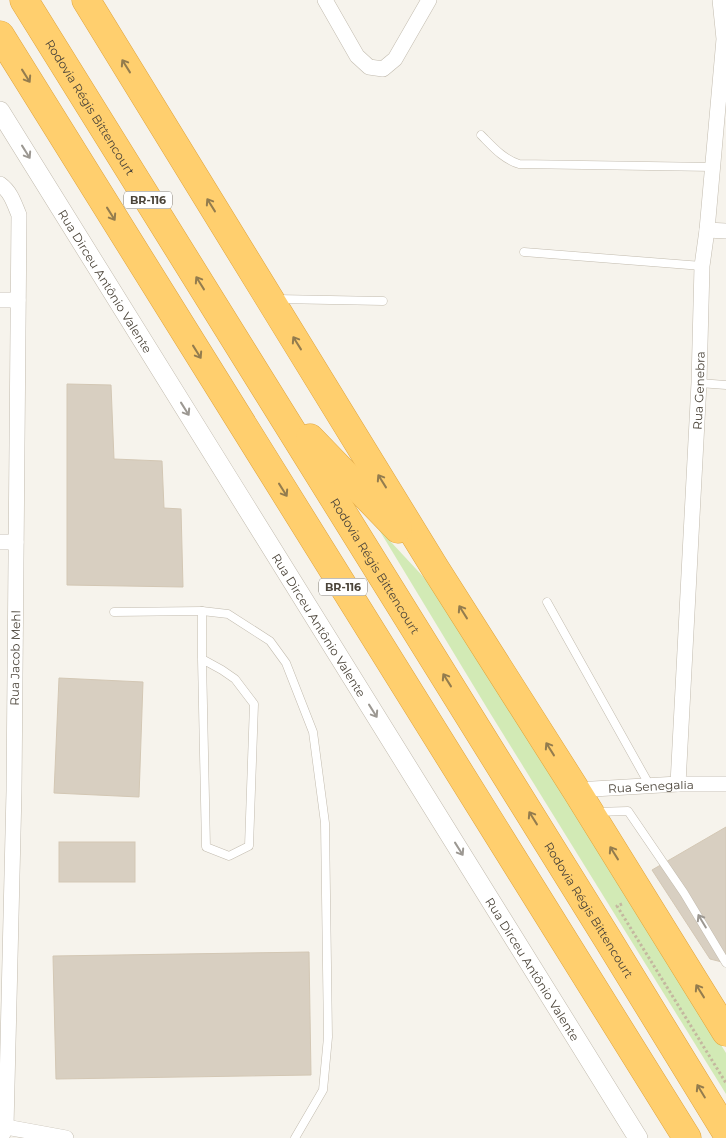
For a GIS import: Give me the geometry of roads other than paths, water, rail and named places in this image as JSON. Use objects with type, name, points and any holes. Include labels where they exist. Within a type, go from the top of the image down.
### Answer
[{"type":"highway","name":"Rodovia Régis Bittencourt","points":[[24,0],[726,1132]]},
{"type":"highway","points":[[86,0],[435,568],[726,1032]]},
{"type":"highway","name":"BR-116","points":[[0,35],[687,1138]]},
{"type":"highway","points":[[272,399],[435,568]]},
{"type":"street","points":[[325,0],[358,56],[369,67],[383,69],[395,60],[429,0]]},
{"type":"street","name":"Rua Genebra","points":[[678,784],[699,383],[702,266],[725,39],[720,0]]},
{"type":"street","name":"Rua Dirceu Antônio Valente","points":[[0,111],[638,1138]]},
{"type":"street","name":"Rua Jacob Mehl","points":[[0,184],[12,198],[19,216],[16,542],[7,791],[4,1132]]},
{"type":"street","points":[[707,230],[726,231]]},
{"type":"street","points":[[0,300],[18,300]]},
{"type":"street","points":[[0,542],[16,542]]},
{"type":"street","name":"Rua Senegalia","points":[[582,801],[650,786],[726,784]]},
{"type":"street","points":[[4,1132],[66,1138]]},
{"type":"lane","points":[[481,136],[502,156],[519,164],[713,166]]},
{"type":"lane","points":[[524,252],[702,266]]},
{"type":"lane","points":[[269,299],[383,301]]},
{"type":"lane","points":[[699,383],[726,385]]},
{"type":"lane","points":[[547,602],[650,786]]},
{"type":"lane","points":[[114,612],[202,612],[228,614],[270,641],[286,662],[313,732],[324,823],[328,1037],[323,1090],[295,1138]]},
{"type":"lane","points":[[202,612],[202,659],[206,847],[229,856],[249,846],[254,704],[235,679],[202,659]]},
{"type":"lane","points":[[582,801],[628,811],[684,892],[726,963]]}]
